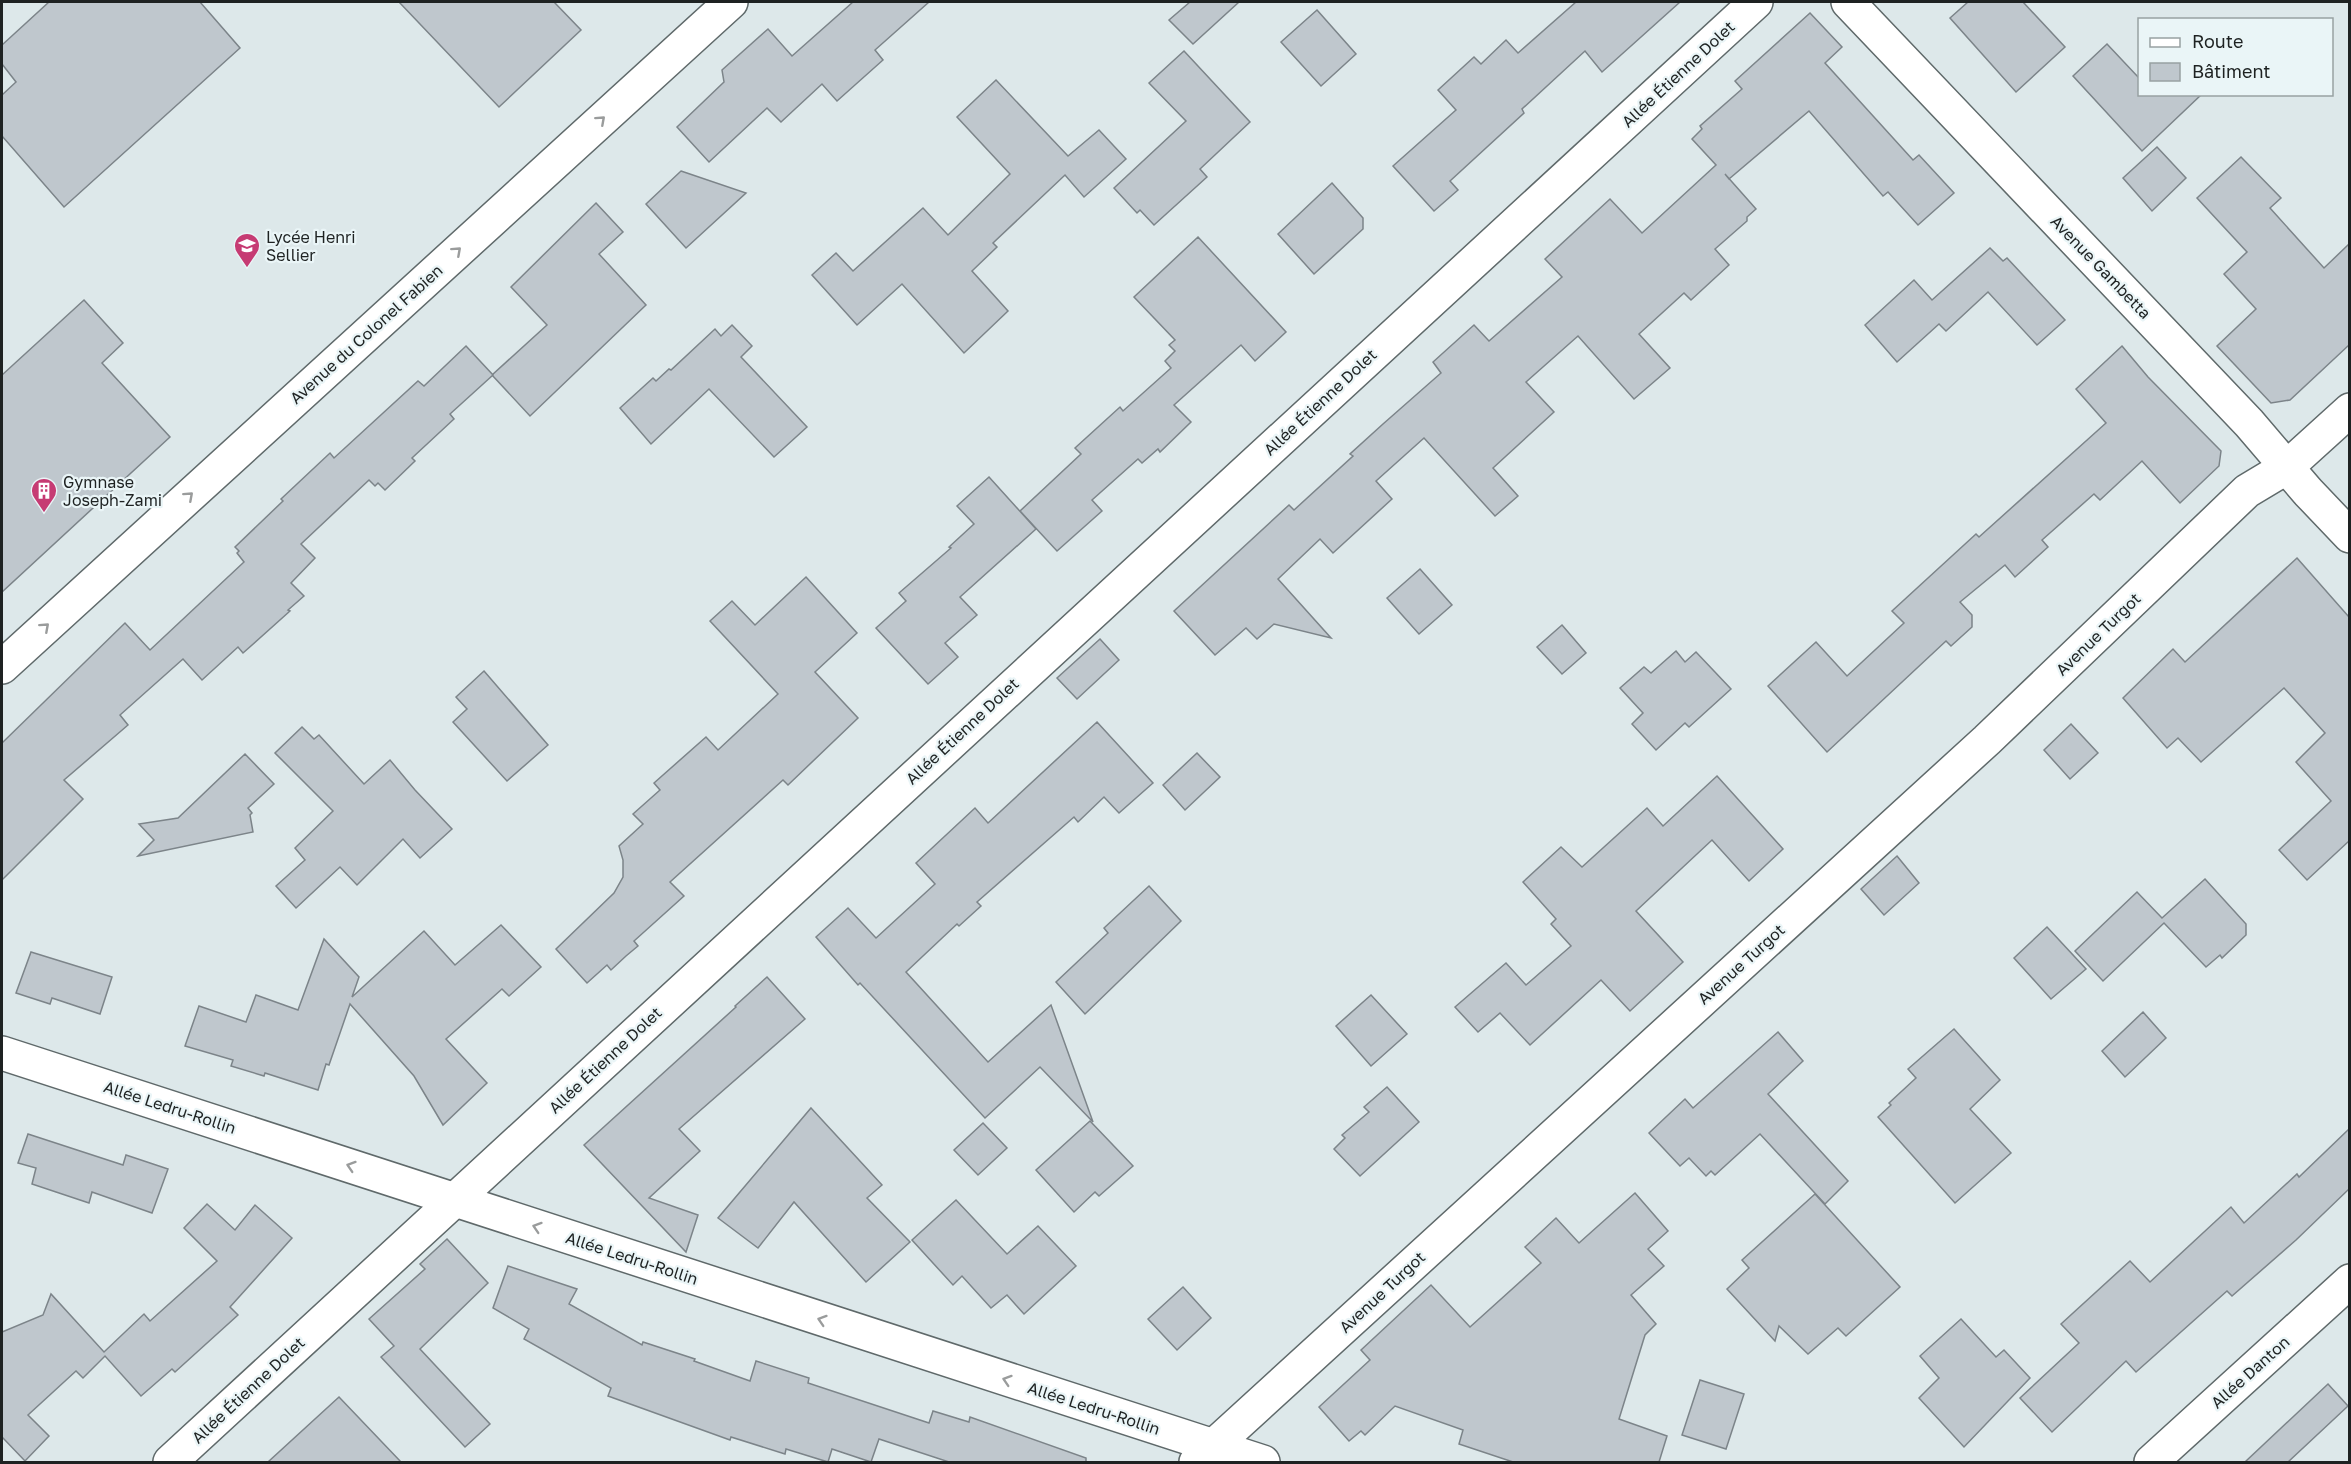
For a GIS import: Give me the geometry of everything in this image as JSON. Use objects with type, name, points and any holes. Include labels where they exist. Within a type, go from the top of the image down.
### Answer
[{"type":"street","name":"Avenue du Colonel Fabien","points":[[2,667],[731,2]]},
{"type":"street","name":"Allée Étienne Dolet","points":[[170,1462],[1756,2]]},
{"type":"street","name":"Avenue Gambetta","points":[[1848,2],[2249,423],[2349,536]]},
{"type":"street","name":"Avenue Turgot","points":[[1205,1455],[1988,740],[2247,491],[2287,467],[2349,410]]},
{"type":"street","name":"Allée Ledru-Rollin","points":[[2,1053],[453,1200],[1205,1455],[1263,1462]]},
{"type":"street","name":"Allée Danton","points":[[2151,1462],[2349,1281]]},
{"type":"building","points":[[49,2],[200,2],[240,48],[64,207],[2,136],[2,95],[16,82],[2,64],[2,45]]},
{"type":"building","points":[[399,2],[554,2],[581,30],[499,107]]},
{"type":"building","points":[[853,2],[929,2],[875,50],[883,60],[837,101],[822,84],[781,122],[767,108],[709,162],[677,127],[724,82],[722,70],[768,29],[792,56]]},
{"type":"building","points":[[1190,2],[1239,2],[1193,44],[1169,20]]},
{"type":"building","points":[[1576,2],[1680,2],[1602,72],[1585,51],[1522,109],[1524,113],[1450,181],[1458,190],[1434,211],[1393,166],[1456,110],[1438,90],[1474,57],[1481,64],[1506,40],[1518,53]]},
{"type":"building","points":[[1968,2],[2023,2],[2065,47],[2016,92],[1950,18]]},
{"type":"building","points":[[1317,10],[1356,54],[1321,86],[1281,42]]},
{"type":"building","points":[[1810,13],[1842,47],[1825,63],[1913,160],[1919,155],[1954,193],[1918,225],[1888,192],[1883,196],[1809,111],[1729,179],[1756,209],[1747,217],[1747,221],[1715,249],[1729,265],[1691,300],[1684,293],[1639,334],[1670,368],[1634,399],[1578,336],[1526,382],[1554,412],[1493,468],[1518,496],[1495,516],[1424,438],[1376,481],[1392,499],[1333,553],[1320,539],[1278,579],[1331,638],[1274,624],[1257,639],[1246,628],[1215,655],[1174,611],[1289,505],[1294,510],[1353,456],[1350,454],[1441,373],[1433,362],[1474,325],[1489,341],[1562,277],[1545,259],[1610,199],[1642,233],[1716,165],[1692,139],[1702,129],[1700,126],[1742,89],[1735,81]]},
{"type":"building","points":[[2107,44],[2138,77],[2138,96],[2200,96],[2142,151],[2073,76]]},
{"type":"building","points":[[1184,51],[1250,122],[1200,169],[1207,177],[1154,225],[1140,210],[1137,213],[1114,188],[1186,121],[1149,83]]},
{"type":"building","points":[[996,80],[1068,156],[1099,130],[1126,159],[1084,197],[1065,175],[993,243],[997,247],[972,271],[1008,311],[964,353],[902,284],[857,325],[812,275],[836,253],[853,271],[923,208],[948,235],[1010,174],[957,117]]},
{"type":"building","points":[[2157,147],[2186,178],[2152,211],[2123,178]]},
{"type":"building","points":[[2241,157],[2281,198],[2270,208],[2324,268],[2349,244],[2349,345],[2290,400],[2271,403],[2217,346],[2256,309],[2224,274],[2247,252],[2197,198]]},
{"type":"building","points":[[681,171],[746,193],[686,248],[646,204]]},
{"type":"building","points":[[1332,183],[1363,218],[1363,229],[1314,274],[1278,234]]},
{"type":"building","points":[[596,203],[623,232],[599,254],[646,305],[530,416],[492,375],[547,325],[511,287]]},
{"type":"building","points":[[1198,237],[1286,332],[1255,361],[1241,345],[1174,405],[1191,422],[1160,452],[1158,449],[1142,463],[1138,459],[1092,500],[1102,511],[1057,551],[1020,511],[1081,454],[1075,448],[1120,407],[1123,411],[1171,368],[1165,361],[1175,351],[1169,345],[1175,340],[1134,297]]},
{"type":"building","points":[[1990,248],[2003,261],[2007,258],[2065,320],[2037,345],[1988,292],[1946,331],[1939,324],[1897,362],[1865,325],[1914,280],[1932,300]]},
{"type":"building","name":"Gymnase Joseph-Zami","points":[[84,300],[123,343],[102,363],[170,437],[2,592],[2,375]]},
{"type":"building","points":[[732,325],[752,346],[741,357],[807,427],[774,457],[709,389],[651,444],[620,408],[653,378],[656,381],[669,369],[671,370],[715,329],[721,336]]},
{"type":"building","points":[[466,346],[493,375],[450,414],[454,419],[412,458],[415,461],[385,490],[378,483],[375,486],[369,480],[301,544],[315,558],[291,583],[304,596],[243,653],[238,647],[202,680],[183,659],[120,715],[128,725],[64,780],[83,799],[2,880],[2,743],[125,623],[150,650],[244,562],[235,547],[283,501],[281,499],[330,453],[334,458],[418,381],[424,386]]},
{"type":"building","points":[[2122,346],[2148,377],[2221,451],[2219,466],[2180,503],[2142,461],[2100,500],[2094,494],[2042,540],[2048,547],[2015,577],[2005,565],[1960,602],[1972,615],[1972,627],[1951,646],[1946,641],[1827,752],[1768,686],[1816,642],[1847,676],[1904,623],[1892,611],[1976,534],[1979,537],[2106,423],[2076,389]]},
{"type":"building","points":[[989,477],[1036,529],[960,597],[977,615],[945,643],[958,657],[928,684],[876,628],[906,601],[899,593],[951,548],[949,547],[974,524],[957,506]]},
{"type":"building","points":[[2297,558],[2349,617],[2349,841],[2307,880],[2279,850],[2331,801],[2296,762],[2325,733],[2284,688],[2201,762],[2178,738],[2167,748],[2123,698],[2173,649],[2185,662]]},
{"type":"building","points":[[1420,569],[1452,605],[1419,634],[1387,598]]},
{"type":"building","points":[[806,577],[857,633],[815,672],[858,718],[788,785],[783,780],[670,882],[684,896],[634,941],[638,946],[611,970],[607,965],[587,983],[556,949],[614,893],[623,877],[623,860],[619,846],[643,824],[633,814],[660,790],[654,783],[706,737],[718,750],[778,694],[710,621],[732,601],[755,625]]},
{"type":"building","points":[[1562,625],[1586,653],[1562,674],[1537,647]]},
{"type":"building","points":[[1100,639],[1119,660],[1077,699],[1057,678]]},
{"type":"building","points":[[1676,651],[1685,662],[1696,652],[1731,689],[1689,727],[1685,723],[1656,750],[1632,724],[1643,713],[1620,688],[1644,667],[1651,673]]},
{"type":"building","points":[[484,671],[548,745],[507,781],[453,722],[467,709],[456,697]]},
{"type":"building","points":[[1097,722],[1153,783],[1119,813],[1104,797],[1078,822],[1074,817],[977,902],[981,906],[959,926],[957,924],[906,972],[988,1062],[1051,1005],[1093,1122],[1040,1067],[985,1118],[860,983],[858,985],[816,937],[848,908],[876,938],[935,884],[916,863],[975,808],[988,823]]},
{"type":"building","points":[[2071,724],[2098,753],[2070,779],[2044,750]]},
{"type":"building","points":[[302,727],[314,739],[319,735],[364,784],[390,760],[452,829],[420,858],[403,839],[357,885],[340,867],[296,908],[276,886],[305,860],[295,848],[333,811],[275,753]]},
{"type":"building","points":[[1197,753],[1220,777],[1185,810],[1163,785]]},
{"type":"building","points":[[245,754],[274,784],[248,808],[252,813],[250,815],[253,832],[138,856],[154,840],[139,824],[178,818]]},
{"type":"building","points":[[1717,776],[1783,849],[1749,881],[1712,840],[1636,911],[1683,962],[1630,1011],[1601,980],[1530,1045],[1500,1013],[1478,1032],[1455,1007],[1506,963],[1526,985],[1571,946],[1551,924],[1556,919],[1523,882],[1561,847],[1582,867],[1647,808],[1663,826]]},
{"type":"building","points":[[1897,856],[1919,883],[1884,915],[1861,889]]},
{"type":"building","points":[[2205,879],[2246,924],[2246,935],[2222,958],[2220,955],[2206,967],[2164,923],[2103,981],[2075,951],[2137,892],[2162,918]]},
{"type":"building","points":[[1149,886],[1181,921],[1085,1014],[1056,982],[1108,933],[1104,928]]},
{"type":"building","points":[[501,925],[541,967],[509,996],[502,989],[446,1039],[487,1083],[443,1125],[414,1076],[350,1004],[318,1090],[265,1073],[264,1076],[231,1066],[233,1060],[185,1046],[199,1006],[246,1022],[256,995],[298,1010],[324,939],[359,977],[352,997],[424,931],[455,965]]},
{"type":"building","points":[[2047,927],[2086,969],[2051,999],[2014,958]]},
{"type":"building","points":[[31,952],[112,977],[100,1014],[52,998],[50,1004],[16,993]]},
{"type":"building","points":[[767,977],[805,1019],[679,1129],[700,1151],[649,1198],[698,1215],[686,1252],[584,1145]]},
{"type":"building","points":[[1371,995],[1407,1034],[1371,1066],[1336,1026]]},
{"type":"building","points":[[2143,1012],[2166,1038],[2125,1077],[2102,1051]]},
{"type":"building","points":[[1954,1029],[2000,1080],[1970,1109],[2011,1153],[1955,1203],[1878,1117],[1891,1105],[1889,1103],[1916,1078],[1908,1069]]},
{"type":"building","points":[[1778,1032],[1803,1061],[1768,1094],[1848,1181],[1825,1204],[1760,1134],[1715,1175],[1711,1171],[1706,1176],[1689,1158],[1680,1166],[1649,1133],[1685,1099],[1693,1108]]},
{"type":"building","points":[[1387,1087],[1419,1122],[1360,1176],[1334,1149],[1345,1138],[1342,1135],[1369,1112],[1364,1107]]},
{"type":"building","points":[[811,1108],[882,1185],[867,1198],[910,1242],[866,1282],[794,1202],[758,1248],[718,1218]]},
{"type":"building","points":[[1090,1121],[1133,1166],[1099,1196],[1095,1192],[1074,1212],[1036,1170]]},
{"type":"building","points":[[983,1123],[1007,1148],[978,1175],[954,1150]]},
{"type":"building","points":[[2349,1129],[2349,1189],[2296,1240],[2232,1296],[2227,1291],[2136,1372],[2126,1361],[2052,1432],[2020,1398],[2079,1343],[2061,1324],[2130,1261],[2150,1282],[2231,1207],[2244,1223],[2297,1174],[2299,1177]]},
{"type":"building","points":[[28,1134],[123,1165],[126,1155],[168,1169],[152,1213],[92,1192],[89,1203],[32,1184],[36,1168],[18,1163]]},
{"type":"building","points":[[1635,1193],[1668,1231],[1648,1249],[1664,1266],[1631,1295],[1656,1324],[1645,1335],[1619,1419],[1667,1436],[1659,1462],[1513,1462],[1459,1444],[1463,1430],[1395,1406],[1365,1435],[1361,1431],[1349,1441],[1319,1407],[1370,1360],[1361,1350],[1431,1285],[1470,1327],[1541,1263],[1525,1247],[1556,1218],[1579,1243]]},
{"type":"building","points":[[1815,1194],[1900,1287],[1846,1336],[1838,1328],[1808,1354],[1779,1326],[1775,1341],[1727,1289],[1749,1268],[1742,1260]]},
{"type":"building","points":[[956,1200],[1007,1254],[1038,1226],[1076,1266],[1024,1314],[1007,1295],[991,1308],[962,1276],[953,1285],[912,1240]]},
{"type":"building","points":[[207,1204],[235,1230],[255,1205],[292,1238],[230,1307],[238,1315],[175,1372],[172,1369],[141,1396],[105,1356],[83,1378],[76,1371],[28,1415],[49,1436],[25,1461],[3,1438],[2,1440],[2,1332],[43,1315],[51,1294],[104,1352],[144,1314],[150,1321],[217,1261],[184,1228]]},
{"type":"building","points":[[447,1239],[488,1283],[420,1349],[490,1424],[465,1447],[381,1357],[394,1346],[369,1319],[425,1269],[420,1264]]},
{"type":"building","points":[[508,1266],[577,1289],[569,1304],[642,1345],[643,1342],[695,1359],[694,1361],[750,1381],[756,1361],[809,1378],[808,1383],[929,1423],[933,1411],[969,1422],[970,1417],[1086,1458],[1086,1462],[949,1462],[879,1439],[871,1462],[832,1449],[828,1462],[786,1449],[785,1454],[731,1437],[730,1440],[608,1396],[611,1388],[524,1339],[529,1329],[493,1308]]},
{"type":"building","points":[[1183,1287],[1211,1318],[1177,1350],[1148,1319]]},
{"type":"building","points":[[1961,1319],[1996,1357],[2004,1350],[2030,1378],[1964,1447],[1919,1398],[1939,1378],[1920,1356]]},
{"type":"building","points":[[1700,1380],[1744,1394],[1726,1449],[1682,1435]]},
{"type":"building","points":[[2328,1384],[2348,1406],[2288,1462],[2245,1462]]},
{"type":"building","points":[[339,1397],[401,1462],[268,1462]]},
{"type":"place","name":"Lycée Henri Sellier","points":[[247,269]]},
{"type":"place","name":"Gymnase Joseph-Zami","points":[[44,514]]}]
